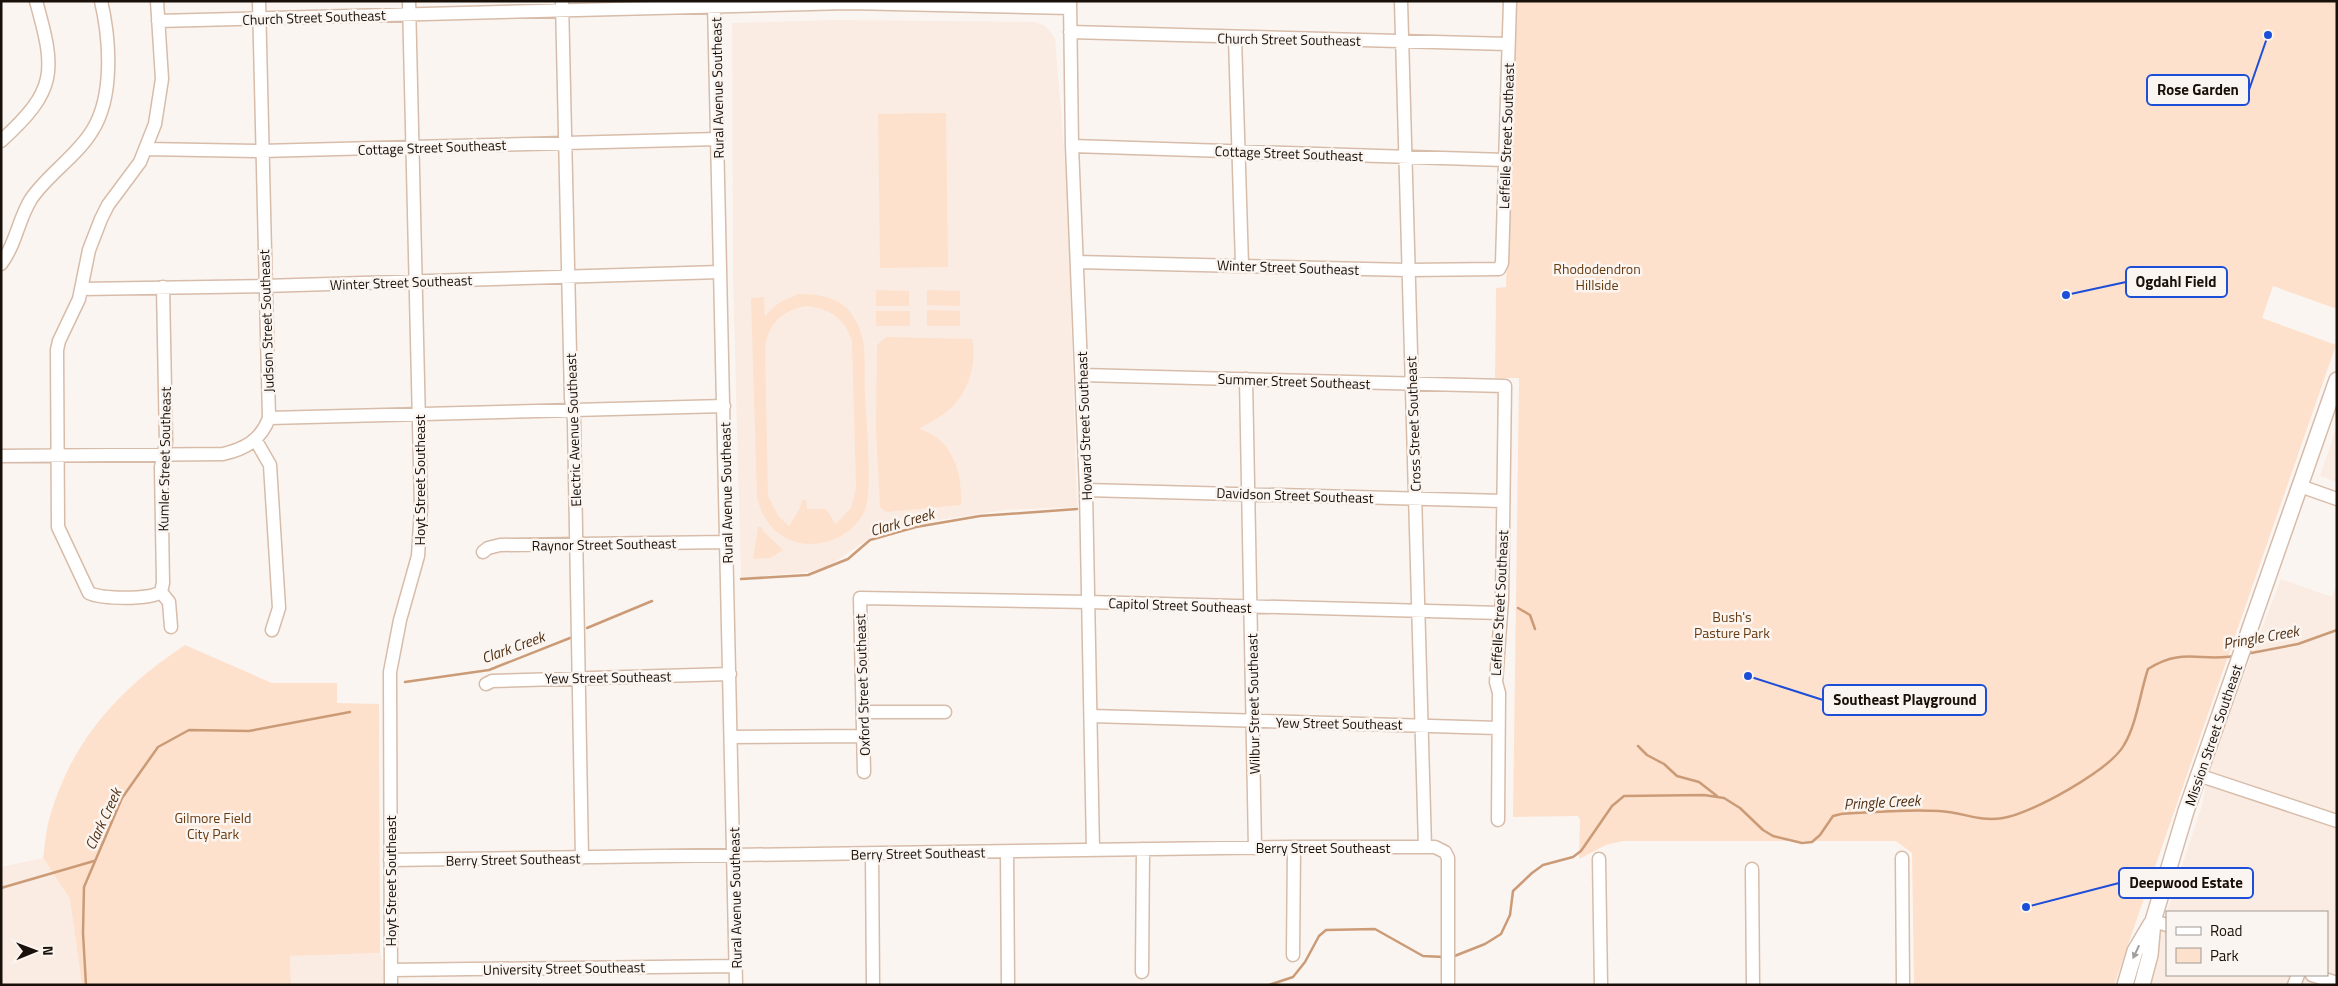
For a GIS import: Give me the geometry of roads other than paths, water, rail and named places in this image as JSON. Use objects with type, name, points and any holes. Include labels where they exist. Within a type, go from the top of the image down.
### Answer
[{"type":"main road","name":"Mission Street Southeast","points":[[2142,985],[2198,774],[2337,380]]},
{"type":"main road","name":"Mission Street Southeast","points":[[2124,985],[2135,951],[2160,923]]},
{"type":"street","points":[[1,141],[36,106],[48,79],[50,68],[48,46],[36,1]]},
{"type":"street","points":[[1,264],[14,242],[24,212],[32,199],[85,141],[98,120],[105,92],[108,56],[107,29],[101,1]]},
{"type":"street","points":[[157,1],[161,91],[155,124],[146,149],[132,176],[108,205],[101,218],[89,250],[75,310],[58,341],[56,456],[58,527],[89,593],[102,597],[151,596],[161,592]]},
{"type":"street","name":"Judson Street Southeast","points":[[259,1],[264,286],[269,418]]},
{"type":"street","name":"Cross Street Southeast","points":[[1401,1],[1425,846]]},
{"type":"street","name":"Leffelle Street Southeast","points":[[1499,270],[1502,263],[1510,1]]},
{"type":"street","name":"Church Street Southeast","points":[[158,21],[260,19],[409,7],[848,2],[1070,4]]},
{"type":"street","name":"Rural Avenue Southeast","points":[[714,4],[735,855],[736,985]]},
{"type":"street","name":"Howard Street Southeast","points":[[1070,4],[1072,146],[1086,490],[1094,850]]},
{"type":"street","name":"Electric Avenue Southeast","points":[[562,6],[572,411],[574,421],[582,858]]},
{"type":"street","name":"Hoyt Street Southeast","points":[[391,985],[390,672],[400,620],[418,556],[420,535],[409,7]]},
{"type":"street","name":"Church Street Southeast","points":[[1070,32],[1508,44]]},
{"type":"street","points":[[1235,38],[1237,152],[1242,265]]},
{"type":"street","name":"Cottage Street Southeast","points":[[146,149],[158,151],[261,151],[718,138]]},
{"type":"street","name":"Cottage Street Southeast","points":[[1072,146],[1505,160]]},
{"type":"street","name":"Winter Street Southeast","points":[[1078,262],[1408,270],[1499,270]]},
{"type":"street","name":"Winter Street Southeast","points":[[81,289],[569,278],[720,272]]},
{"type":"street","name":"Kumler Street Southeast","points":[[163,287],[166,443],[161,467],[163,583],[161,592],[169,602],[171,627]]},
{"type":"street","name":"Summer Street Southeast","points":[[1082,374],[1506,386]]},
{"type":"street","name":"Wilbur Street Southeast","points":[[1246,379],[1255,848]]},
{"type":"street","name":"Leffelle Street Southeast","points":[[1498,820],[1498,693],[1496,682],[1501,613],[1506,386]]},
{"type":"street","points":[[1,456],[223,454],[243,449],[262,432],[269,418],[724,406]]},
{"type":"street","points":[[255,439],[270,465],[279,608],[272,630]]},
{"type":"street","points":[[2300,486],[2337,499]]},
{"type":"street","name":"Davidson Street Southeast","points":[[1086,490],[1503,501]]},
{"type":"street","name":"Raynor Street Southeast","points":[[483,552],[488,548],[500,545],[727,542]]},
{"type":"street","name":"Capitol Street Southeast","points":[[860,598],[1501,613]]},
{"type":"street","name":"Oxford Street Southeast","points":[[860,598],[864,772]]},
{"type":"street","name":"Yew Street Southeast","points":[[486,684],[492,681],[578,677],[730,674]]},
{"type":"street","points":[[862,712],[945,712]]},
{"type":"street","name":"Yew Street Southeast","points":[[1091,716],[1498,728]]},
{"type":"street","points":[[732,737],[863,736]]},
{"type":"street","points":[[2198,774],[2337,821]]},
{"type":"street","name":"Berry Street Southeast","points":[[390,860],[1425,846],[1441,849],[1448,858],[1448,985]]},
{"type":"street","points":[[1293,955],[1294,847]]},
{"type":"street","points":[[1142,849],[1142,972]]},
{"type":"street","points":[[1007,852],[1008,985]]},
{"type":"street","points":[[872,854],[873,985]]},
{"type":"street","points":[[1902,858],[1903,985]]},
{"type":"street","points":[[1599,859],[1601,985]]},
{"type":"street","points":[[1752,869],[1753,985]]},
{"type":"street","name":"University Street Southeast","points":[[391,970],[736,966]]},
{"type":"street","points":[[2315,976],[2337,983]]},
{"type":"waterway","name":"Clark Creek","points":[[741,579],[808,575],[848,559],[870,540],[916,527],[980,516],[1077,509]]},
{"type":"waterway","name":"Clark Creek","points":[[587,628],[652,601]]},
{"type":"waterway","name":"Clark Creek","points":[[1518,608],[1530,615],[1535,629]]},
{"type":"waterway","name":"Pringle Creek","points":[[2246,654],[2298,644],[2337,630]]},
{"type":"waterway","name":"Clark Creek","points":[[405,682],[489,670],[570,638]]},
{"type":"waterway","name":"Pringle Creek","points":[[1452,957],[1485,944],[1501,934],[1510,915],[1513,891],[1543,865],[1573,857],[1581,851],[1612,806],[1624,796],[1704,795],[1724,798],[1740,808],[1763,830],[1773,836],[1802,843],[1812,842],[1820,835],[1833,816],[1841,814],[1927,810],[1986,819],[2003,818],[2016,815],[2050,800],[2087,778],[2116,755],[2124,745],[2132,727],[2148,669],[2160,662],[2181,657],[2235,656]]},
{"type":"waterway","name":"Clark Creek","points":[[86,985],[83,933],[84,887],[122,798],[158,747],[189,730],[249,731],[350,712]]},
{"type":"waterway","name":"Clark Creek","points":[[1638,746],[1647,755],[1664,764],[1677,776],[1699,782],[1717,796]]},
{"type":"waterway","points":[[1,888],[94,861]]},
{"type":"waterway","name":"Pringle Creek","points":[[1269,985],[1293,977],[1305,962],[1319,936],[1326,930],[1375,929],[1423,956],[1444,957]]},
{"type":"place","name":"Rose Garden","points":[[2268,35]]},
{"type":"place","name":"Ogdahl Field","points":[[2066,295]]},
{"type":"place","name":"Southeast Playground","points":[[1748,676]]},
{"type":"place","name":"Deepwood Estate","points":[[2026,907]]},
{"type":"park label","name":"Rhododendron Hillside","points":[[1597,276]]},
{"type":"park label","name":"Bush's Pasture Park","points":[[1732,624]]},
{"type":"park label","name":"Gilmore Field City Park","points":[[213,826]]}]
